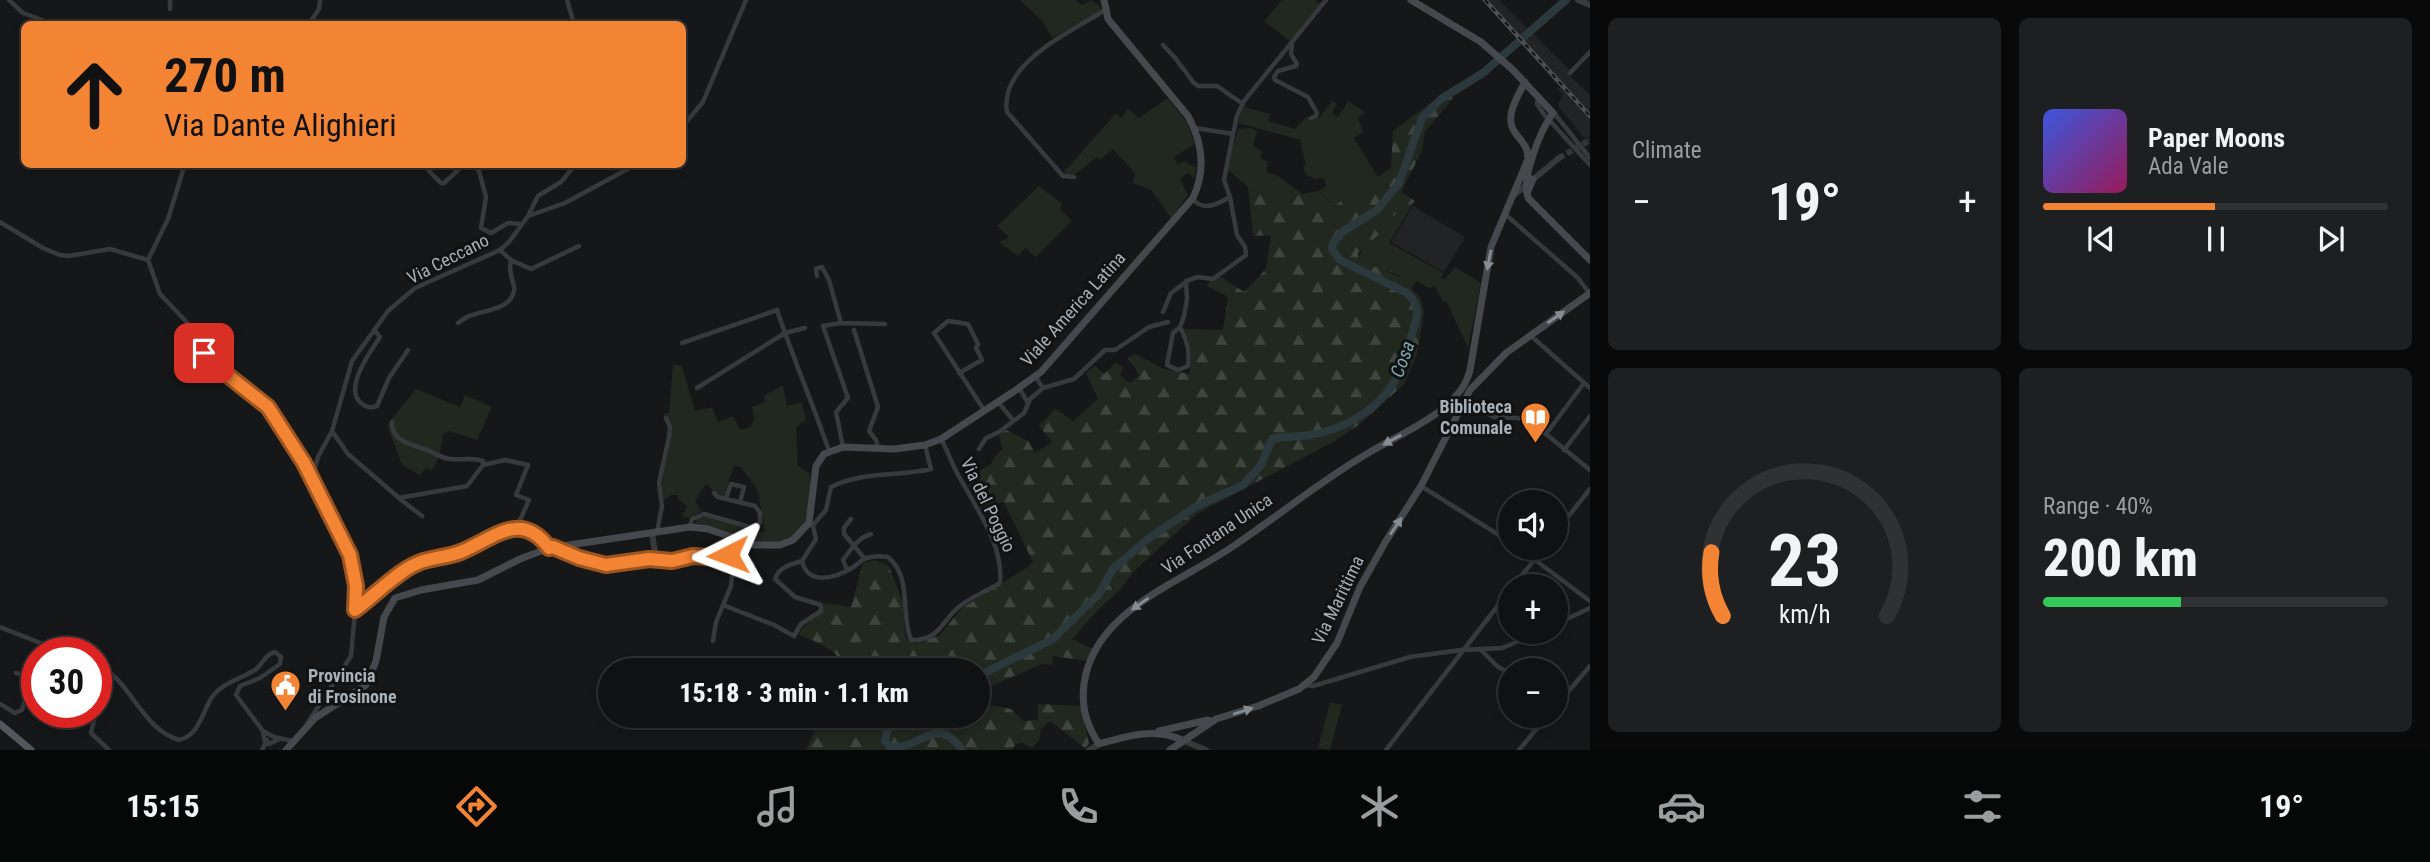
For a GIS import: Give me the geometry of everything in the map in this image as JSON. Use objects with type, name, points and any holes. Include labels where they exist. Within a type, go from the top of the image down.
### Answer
[{"type":"main road","name":"Viale America Latina","points":[[828,451],[843,447],[878,449],[925,445],[940,439],[1019,388],[1035,376],[1192,198],[1202,167],[1201,147],[1195,128],[1108,19],[1104,0]]},
{"type":"main road","points":[[1411,0],[1490,49],[1539,97],[1551,118],[1540,135],[1525,186],[1529,199]]},
{"type":"main road","points":[[1458,412],[1456,407],[1447,405],[1465,385],[1470,371],[1491,247],[1529,155],[1513,130],[1511,113],[1525,82]]},
{"type":"main road","points":[[1529,199],[1527,193],[1533,179]]},
{"type":"main road","points":[[1515,194],[1523,194],[1529,199],[1590,260]]},
{"type":"main road","name":"Via Marittima","points":[[1170,750],[1216,719],[1258,706],[1304,685],[1317,673],[1337,643],[1360,587],[1385,541],[1421,486],[1466,397],[1481,376],[1530,335],[1590,293]]},
{"type":"main road","points":[[1470,371],[1474,377],[1481,376]]},
{"type":"main road","name":"Via Fontana Unica","points":[[1099,744],[1086,717],[1083,694],[1090,660],[1115,624],[1145,600],[1235,546],[1328,478],[1447,405]]},
{"type":"main road","points":[[286,750],[307,725],[366,685],[376,661],[384,617],[396,598],[421,590],[478,580],[551,547],[690,527],[708,528],[754,545],[780,545],[793,540],[811,525],[816,466],[828,451]]},
{"type":"main road","points":[[1099,744],[1216,719]]},
{"type":"main road","points":[[0,724],[31,750]]},
{"type":"main road","points":[[1151,733],[1182,740]]},
{"type":"street","points":[[9,0],[23,13],[45,21]]},
{"type":"street","points":[[170,0],[170,9]]},
{"type":"street","points":[[311,21],[319,9],[320,0]]},
{"type":"street","points":[[567,0],[573,21]]},
{"type":"street","points":[[686,122],[703,102],[746,0]]},
{"type":"street","points":[[1163,312],[1171,293],[1186,281],[1198,277],[1213,279],[1246,256],[1245,247],[1237,235],[1224,180],[1242,104],[1326,0]]},
{"type":"street","points":[[1579,1],[1590,5]]},
{"type":"street","points":[[1074,177],[1063,176],[1007,112],[1006,103],[1015,74],[1051,42],[1105,10]]},
{"type":"street","points":[[1292,42],[1292,54],[1297,64],[1293,68],[1278,71],[1274,77],[1308,97],[1317,113],[1316,117],[1311,118]]},
{"type":"street","points":[[1163,45],[1198,86],[1217,86],[1242,104]]},
{"type":"street","points":[[1570,73],[1590,52]]},
{"type":"street","points":[[1551,118],[1590,158]]},
{"type":"street","points":[[1551,118],[1590,165]]},
{"type":"street","points":[[1195,128],[1233,134]]},
{"type":"street","points":[[1515,194],[1559,158]]},
{"type":"street","points":[[184,168],[168,219],[148,260],[160,293],[198,334],[205,356],[268,407],[317,486],[350,555],[356,586],[351,656],[307,725]]},
{"type":"street","points":[[429,171],[444,183],[461,168]]},
{"type":"street","points":[[475,168],[486,197],[481,228],[491,233],[508,223],[520,225]]},
{"type":"street","name":"Via Ceccano","points":[[317,486],[315,467],[332,431],[352,361],[388,311],[415,288],[500,250],[528,216],[538,196],[561,182],[573,168]]},
{"type":"street","points":[[528,216],[565,203],[630,168]]},
{"type":"street","points":[[1192,198],[1205,207],[1230,197]]},
{"type":"street","points":[[1505,214],[1578,278],[1590,293]]},
{"type":"street","points":[[0,222],[60,255],[110,249],[148,260]]},
{"type":"street","points":[[500,250],[511,260],[531,269],[579,246]]},
{"type":"street","points":[[458,323],[500,307],[511,297],[514,287],[509,274],[511,260]]},
{"type":"street","points":[[817,276],[816,269],[822,267],[829,280],[841,323]]},
{"type":"street","points":[[1180,327],[1188,342],[1189,360],[1188,366],[1178,370],[1167,365],[1173,334],[1180,327],[1186,307],[1186,281]]},
{"type":"street","points":[[682,343],[778,310],[828,451]]},
{"type":"street","points":[[959,373],[982,360],[968,324],[948,321],[934,333],[959,373],[984,410]]},
{"type":"street","points":[[979,449],[986,438],[999,432],[1024,413],[1028,403],[1043,388],[1074,379],[1105,350],[1115,350],[1149,327],[1168,322]]},
{"type":"street","points":[[843,447],[836,412],[848,398],[823,326],[841,323],[886,324]]},
{"type":"street","points":[[697,388],[785,333],[805,328]]},
{"type":"street","points":[[374,330],[380,337],[365,360],[356,384],[356,397],[363,405],[372,408],[377,406],[389,377],[408,350]]},
{"type":"street","points":[[854,330],[878,407],[869,431],[876,439],[878,449]]},
{"type":"street","points":[[1530,335],[1590,388]]},
{"type":"street","points":[[1035,376],[1043,388]]},
{"type":"street","points":[[1546,434],[1584,383]]},
{"type":"street","points":[[1019,388],[1028,403]]},
{"type":"street","points":[[1466,397],[1488,415],[1518,418],[1546,434],[1590,470]]},
{"type":"street","points":[[998,401],[1013,421]]},
{"type":"street","points":[[1564,450],[1590,416]]},
{"type":"street","points":[[656,559],[654,533],[662,506],[659,483],[670,437],[666,418]]},
{"type":"street","points":[[392,422],[396,436],[412,447],[420,447],[448,459],[483,461],[483,465]]},
{"type":"street","points":[[332,431],[348,454],[422,516]]},
{"type":"street","name":"Via del Poggio","points":[[865,559],[886,556],[895,565],[905,597],[906,629],[911,640],[921,640],[939,632],[962,603],[1000,583],[1002,566],[996,548],[940,439]]},
{"type":"street","points":[[723,605],[794,636],[801,624],[821,611],[821,605],[795,597],[775,579],[784,567],[802,561],[816,539],[811,525],[826,510],[831,487],[868,476],[917,473],[931,469],[925,445]]},
{"type":"street","points":[[399,498],[467,486],[483,465],[505,460],[528,466],[516,495],[529,500],[517,528]]},
{"type":"street","points":[[726,498],[730,484],[744,487],[740,502]]},
{"type":"street","points":[[1421,486],[1498,534]]},
{"type":"street","points":[[1568,517],[1590,489]]},
{"type":"street","points":[[690,527],[692,519],[704,514],[750,527],[757,526],[761,519],[758,509],[718,497],[714,493]]},
{"type":"street","points":[[802,561],[805,571],[815,578],[847,570],[865,559],[844,531],[851,519]]},
{"type":"street","points":[[355,610],[415,564],[457,554],[502,531],[517,528],[543,539],[551,547],[600,565],[656,559],[672,561],[721,554],[752,564]]},
{"type":"street","points":[[847,570],[843,560],[864,536],[872,534]]},
{"type":"street","points":[[713,641],[716,622],[731,586],[734,556]]},
{"type":"street","points":[[1524,574],[1535,560]]},
{"type":"street","points":[[1537,560],[1590,601]]},
{"type":"street","points":[[1386,750],[1498,605]]},
{"type":"street","points":[[1568,618],[1590,608]]},
{"type":"street","points":[[0,627],[25,637]]},
{"type":"street","points":[[1304,685],[1313,686],[1410,657],[1461,650],[1481,651],[1512,644]]},
{"type":"street","points":[[1481,651],[1498,667]]},
{"type":"street","points":[[112,674],[150,723],[179,740],[193,732],[212,696],[221,688],[256,669],[268,654],[275,652],[281,657],[280,664],[260,678],[240,686],[237,691],[237,698],[262,731],[265,742],[262,750]]},
{"type":"street","points":[[1568,689],[1590,666]]},
{"type":"street","points":[[0,704],[15,713],[22,710],[30,681],[29,676],[16,673]]},
{"type":"street","points":[[92,728],[91,733],[109,750]]},
{"type":"street","points":[[1519,750],[1537,728]]},
{"type":"street","points":[[262,731],[292,741]]},
{"type":"street","points":[[265,742],[277,738]]},
{"type":"street","points":[[1182,740],[1206,750]]},
{"type":"street","points":[[1089,750],[1099,744]]},
{"type":"shaded area","points":[[1482,0],[1499,0],[1569,69],[1568,74],[1590,95],[1590,145],[1558,106],[1563,94],[1558,89],[1560,87]]},
{"type":"shaded area","points":[[1413,206],[1465,237],[1444,272],[1391,242]]},
{"type":"green space","points":[[1020,0],[1075,0],[1082,5],[1091,0],[1100,6],[1101,11],[1052,38],[1043,22]]},
{"type":"green space","points":[[1282,0],[1315,0],[1320,4],[1290,41],[1264,21]]},
{"type":"green space","points":[[1445,92],[1453,98],[1425,132],[1421,153],[1401,192],[1415,201],[1388,218],[1383,231],[1358,253],[1361,261],[1407,280],[1421,299],[1424,313],[1417,354],[1404,384],[1360,424],[1333,442],[1198,513],[1132,573],[1120,590],[1072,639],[1093,649],[1088,661],[1053,656],[1052,665],[1042,664],[990,686],[990,658],[839,658],[820,644],[799,635],[825,603],[851,607],[863,563],[875,560],[889,566],[903,603],[905,636],[915,643],[939,636],[962,608],[1025,569],[1033,562],[1003,501],[982,512],[966,479],[991,464],[1002,450],[999,435],[1006,430],[1028,441],[1035,453],[1052,442],[1039,426],[1055,409],[1073,421],[1098,399],[1086,373],[1095,366],[1104,374],[1115,363],[1123,367],[1120,376],[1130,383],[1139,375],[1128,358],[1135,354],[1164,369],[1189,374],[1191,351],[1184,329],[1223,330],[1228,297],[1207,286],[1209,282],[1220,276],[1244,292],[1266,269],[1271,235],[1253,236],[1248,187],[1272,199],[1319,191],[1334,206],[1391,168],[1393,131]]},
{"type":"green space","points":[[1168,98],[1187,123],[1195,144],[1174,157],[1178,164],[1184,161],[1196,168],[1195,178],[1187,173],[1180,179],[1188,195],[1171,218],[1151,190],[1133,183],[1135,173],[1113,149],[1100,160],[1097,157],[1074,175],[1063,173],[1116,113],[1121,118],[1128,109],[1139,118]]},
{"type":"green space","points":[[1332,101],[1337,104],[1332,114],[1338,117],[1348,101],[1366,113],[1358,117],[1363,132],[1354,138],[1378,177],[1334,206],[1319,191],[1326,186],[1323,178],[1315,179],[1306,175],[1300,140],[1238,123],[1243,107],[1270,114],[1268,121],[1295,129],[1307,116],[1313,119],[1320,117]]},
{"type":"green space","points":[[1250,128],[1257,131],[1253,146],[1262,151],[1260,158],[1268,162],[1266,171],[1273,175],[1274,173],[1303,194],[1272,199],[1248,187],[1227,169],[1238,129]]},
{"type":"green space","points":[[1039,186],[1062,204],[1060,209],[1072,221],[1036,257],[1025,248],[1018,256],[999,242],[1009,237],[997,226]]},
{"type":"green space","points":[[1415,201],[1389,243],[1444,273],[1440,278],[1444,280],[1455,267],[1481,283],[1468,348],[1446,301],[1443,302],[1435,286],[1429,288],[1417,281],[1411,288],[1406,281],[1393,273],[1364,263],[1358,258],[1364,247],[1383,230],[1387,218],[1401,212]]},
{"type":"green space","points":[[673,364],[682,366],[695,411],[712,407],[718,422],[733,416],[740,430],[750,427],[754,420],[752,407],[765,402],[764,396],[783,385],[787,406],[802,403],[806,420],[796,427],[798,466],[810,474],[810,499],[806,523],[798,534],[786,540],[754,541],[694,525],[697,518],[714,517],[765,532],[758,491],[741,467],[734,466],[724,496],[719,496],[706,484],[695,501],[702,511],[690,517],[682,517],[687,506],[678,499],[678,495],[663,500],[663,478],[671,431],[663,414],[669,413]]},
{"type":"green space","points":[[416,389],[460,407],[465,395],[492,407],[477,440],[449,431],[443,434],[440,454],[434,467],[431,471],[426,468],[420,475],[402,465],[387,425]]},
{"type":"green space","points":[[1330,702],[1342,705],[1330,750],[1318,748]]},
{"type":"green space","points":[[1038,704],[1081,706],[1089,744],[1085,748],[1050,721],[1041,729],[1039,740],[1032,748],[1022,743],[1016,744],[1011,750],[806,750],[816,728],[990,728],[990,705],[1011,709],[1023,721],[1038,720]]},
{"type":"waterway","name":"Cosa","points":[[990,670],[1053,639],[1099,594],[1113,569],[1149,538],[1197,506],[1243,485],[1261,465],[1272,439],[1310,435],[1333,429],[1366,412],[1384,396],[1402,362],[1416,318],[1415,303],[1407,293],[1340,260],[1332,249],[1333,243],[1342,232],[1377,210],[1399,183],[1422,118],[1441,99],[1483,73],[1566,0]]},
{"type":"waterway","name":"Cosa","points":[[889,728],[885,741],[890,747],[944,734],[953,739],[962,750]]},
{"type":"tunnel","points":[[1559,158],[1590,140]]},
{"type":"railway","points":[[1485,0],[1590,116]]},
{"type":"place","name":"Biblioteca Comunale","points":[[1535,444]]},
{"type":"place","name":"Provincia di Frosinone","points":[[285,713]]},
{"type":"route","points":[[204,353],[216,366],[268,407],[290,439],[326,503],[350,555],[356,586],[355,610],[415,564],[457,554],[486,538],[518,527],[543,539],[549,548],[553,547],[600,565],[649,559],[672,561],[693,556],[728,555]]}]
